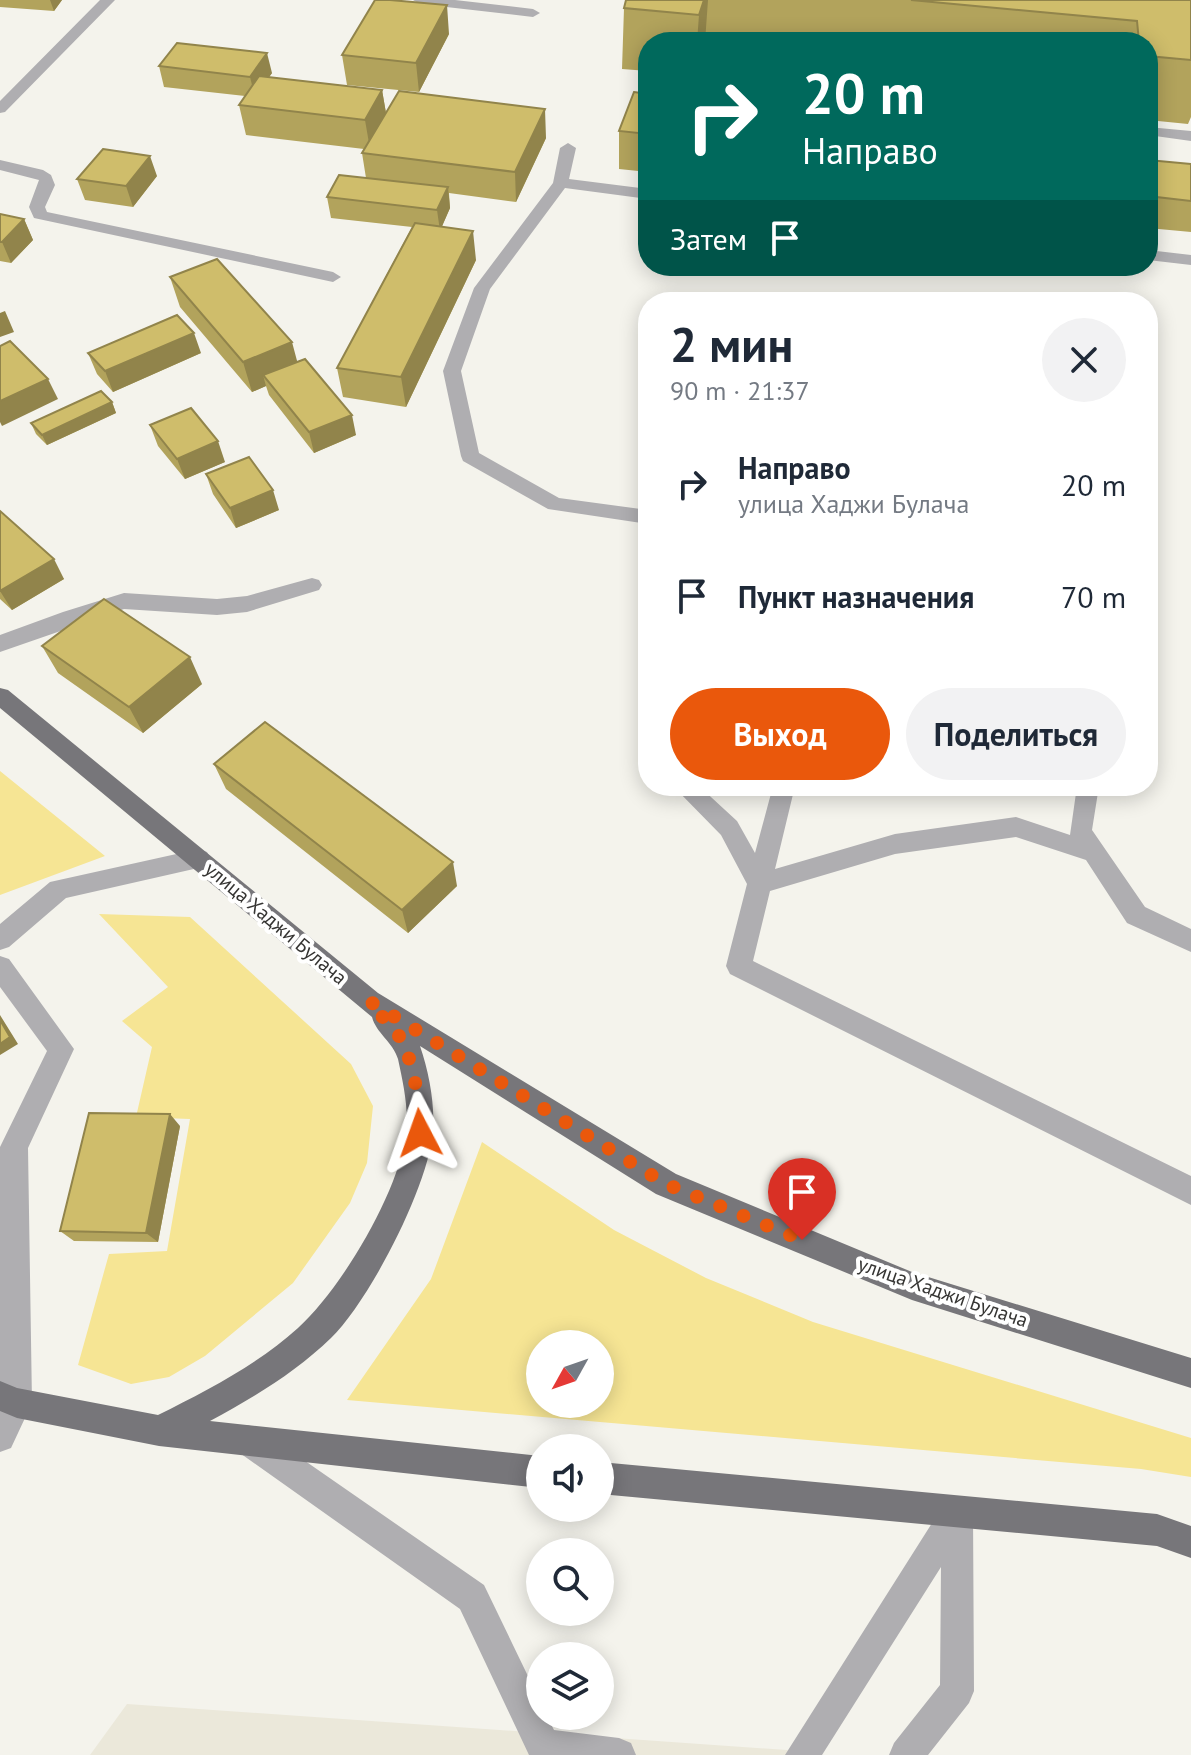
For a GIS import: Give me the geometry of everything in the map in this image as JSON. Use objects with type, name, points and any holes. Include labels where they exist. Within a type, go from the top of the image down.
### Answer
[{"type":"main road","name":"улица Хаджи Булача","points":[[0,696],[369,1001],[666,1184],[912,1286],[1191,1373]]},
{"type":"main road","points":[[159,1431],[223,1398],[323,1325],[366,1267],[403,1185],[420,1133],[417,1090],[405,1043],[369,1001]]},
{"type":"main road","points":[[8,1400],[159,1431],[526,1470]]},
{"type":"main road","points":[[614,1479],[1157,1530],[1191,1542]]},
{"type":"street","points":[[0,109],[108,0]]},
{"type":"street","points":[[420,0],[533,13]]},
{"type":"street","points":[[1158,132],[1191,136]]},
{"type":"street","points":[[568,148],[561,183],[482,288],[452,371],[470,456],[555,504],[638,516]]},
{"type":"street","points":[[0,165],[38,173],[46,178],[47,185],[37,207],[40,215],[333,277]]},
{"type":"street","points":[[561,183],[638,193]]},
{"type":"street","points":[[1158,256],[1191,260]]},
{"type":"street","points":[[0,644],[70,617],[124,601],[217,607],[247,604],[312,585]]},
{"type":"street","points":[[695,796],[729,828],[760,884]]},
{"type":"street","points":[[782,796],[739,966],[1191,1191]]},
{"type":"street","points":[[1086,796],[1080,832],[1136,915],[1191,941]]},
{"type":"street","points":[[760,884],[895,844],[1016,827],[1095,853]]},
{"type":"street","points":[[0,939],[59,889],[199,859]]},
{"type":"street","points":[[0,967],[61,1049],[7,1143],[8,1400],[0,1437]]},
{"type":"street","points":[[248,1440],[472,1597],[545,1750],[619,1755]]},
{"type":"street","points":[[802,1755],[957,1512]]},
{"type":"street","points":[[906,1755],[957,1691],[957,1512]]},
{"type":"shaded area","points":[[0,771],[105,856],[0,895]]},
{"type":"shaded area","points":[[99,914],[190,917],[351,1064],[373,1106],[367,1163],[350,1203],[293,1283],[205,1356],[169,1377],[131,1384],[78,1365],[109,1254],[167,1251],[190,1119],[136,1117],[152,1047],[122,1021],[168,987]]},
{"type":"shaded area","points":[[482,1142],[614,1230],[706,1278],[813,1322],[1191,1438],[1191,1477],[1141,1469],[554,1418],[614,1418],[614,1330],[526,1330],[526,1416],[347,1400],[431,1279]]},
{"type":"shaded area","points":[[127,1704],[787,1750],[809,1755],[90,1755]]},
{"type":"building","points":[[375,0],[447,5],[416,63],[342,55]]},
{"type":"building","points":[[626,0],[704,0],[699,15],[624,8]]},
{"type":"building","points":[[911,0],[1191,0],[1191,60],[1158,57],[1158,32],[1138,32],[1137,21]]},
{"type":"building","points":[[177,43],[267,53],[250,77],[159,66]]},
{"type":"building","points":[[259,76],[382,90],[365,120],[239,105]]},
{"type":"building","points":[[399,91],[545,109],[515,172],[362,153]]},
{"type":"building","points":[[634,92],[638,93],[638,133],[619,131]]},
{"type":"building","points":[[103,149],[150,156],[126,186],[77,179]]},
{"type":"building","points":[[1158,161],[1191,164],[1191,201],[1158,197]]},
{"type":"building","points":[[339,175],[448,187],[437,210],[327,197]]},
{"type":"building","points":[[0,214],[24,219],[2,242],[0,242]]},
{"type":"building","points":[[415,223],[473,231],[401,377],[337,368]]},
{"type":"building","points":[[217,259],[292,342],[243,362],[170,277]]},
{"type":"building","points":[[177,315],[194,333],[105,371],[88,353]]},
{"type":"building","points":[[10,341],[48,379],[0,401],[0,346]]},
{"type":"building","points":[[305,359],[352,415],[309,432],[263,375]]},
{"type":"building","points":[[101,391],[112,402],[42,435],[31,423]]},
{"type":"building","points":[[191,408],[218,441],[177,459],[150,425]]},
{"type":"building","points":[[249,457],[273,490],[230,508],[206,474]]},
{"type":"building","points":[[0,511],[54,559],[0,591]]},
{"type":"building","points":[[104,599],[190,657],[129,707],[42,646]]},
{"type":"building","points":[[265,722],[453,862],[402,910],[214,764]]},
{"type":"building","points":[[0,1020],[10,1037],[0,1044]]},
{"type":"building","points":[[89,1113],[170,1114],[146,1233],[60,1231]]},
{"type":"route","points":[[420,1133],[417,1090],[405,1043],[369,1001],[666,1184],[802,1240]]}]
